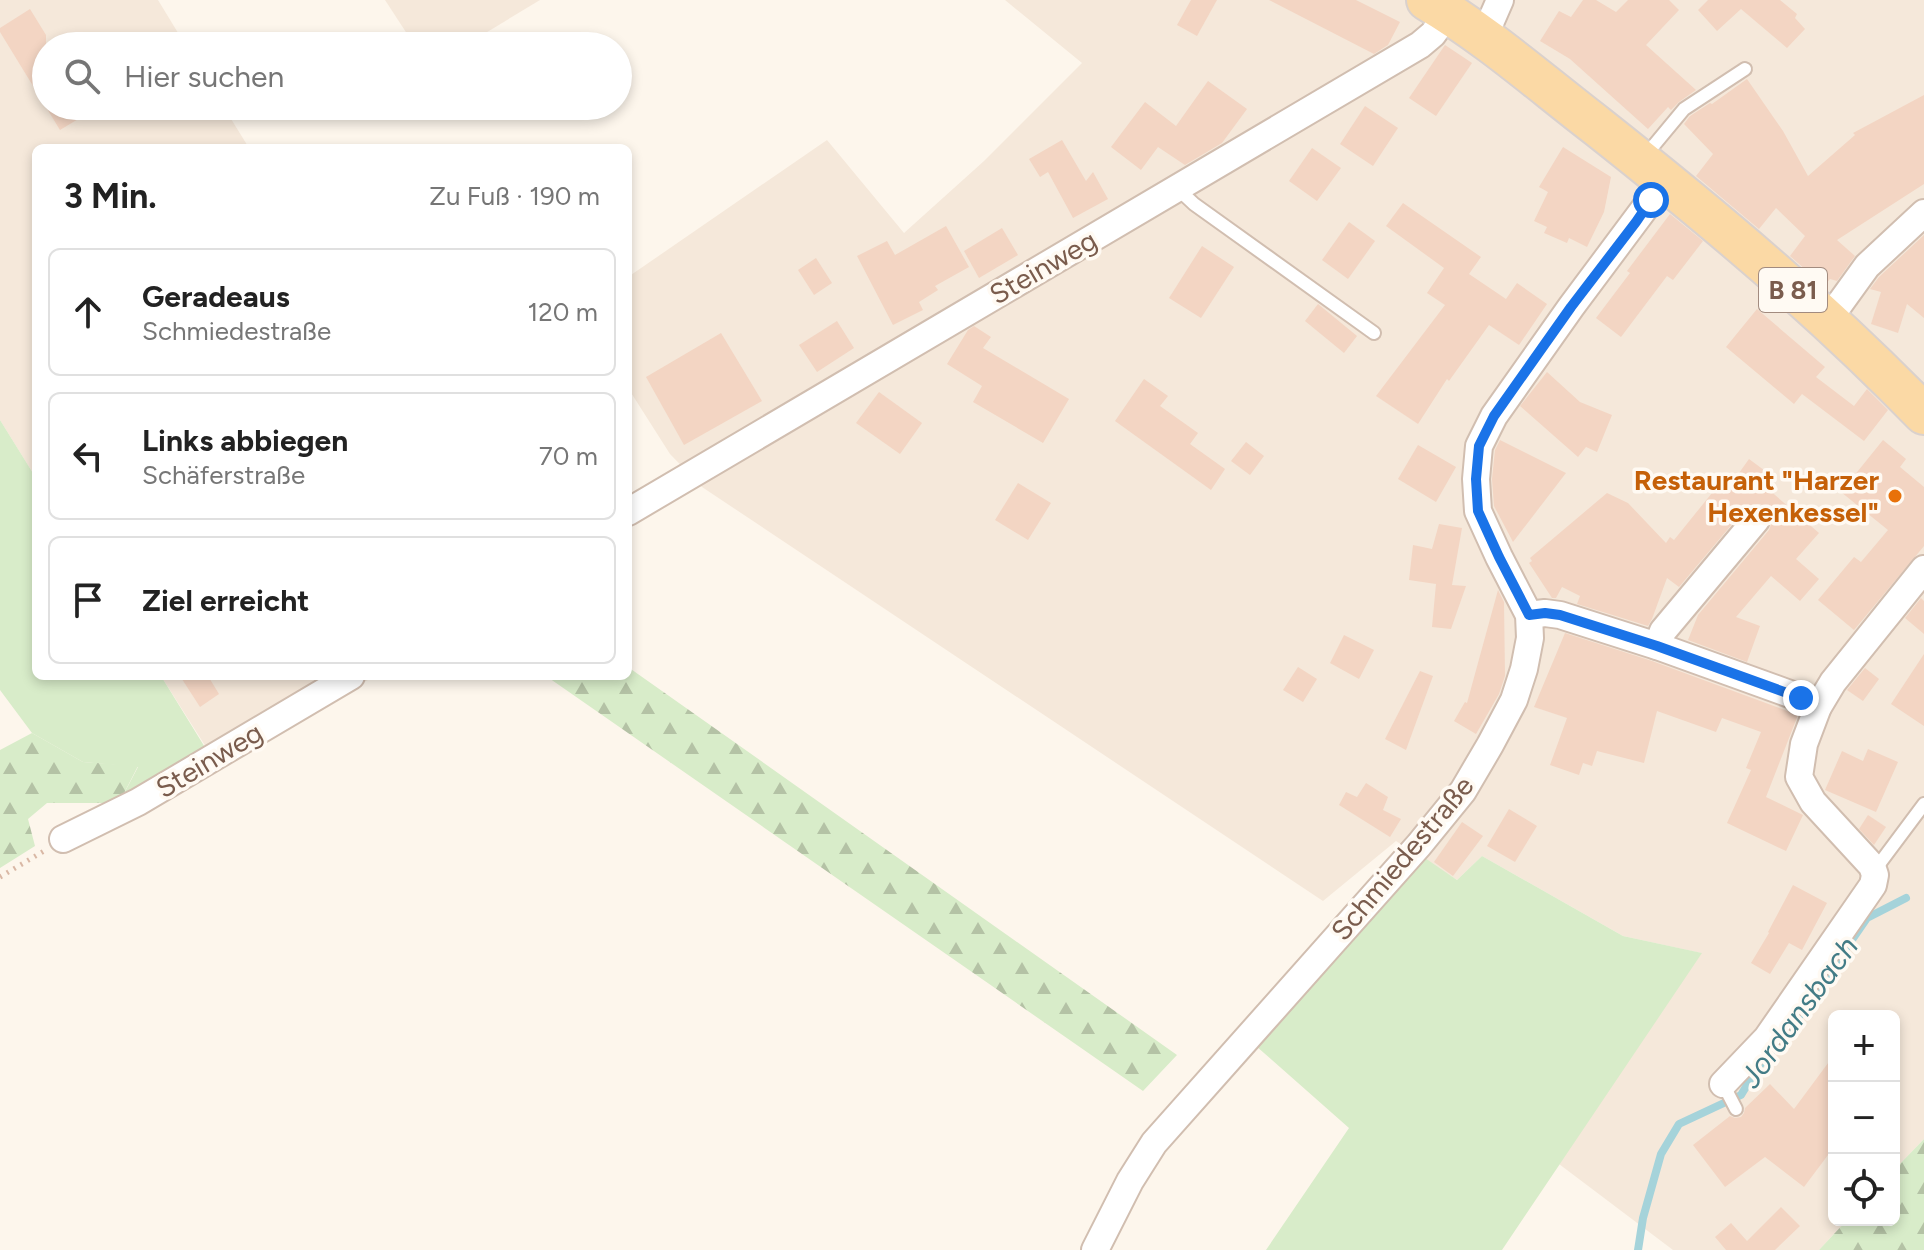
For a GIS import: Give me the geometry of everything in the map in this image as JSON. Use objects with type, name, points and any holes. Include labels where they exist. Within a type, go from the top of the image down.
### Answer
[{"type":"main road","name":"B 81","points":[[1438,6],[1483,36],[1653,171],[1828,320],[1924,414]]},
{"type":"street","points":[[1483,36],[1500,0]]},
{"type":"street","name":"Steinweg","points":[[632,510],[1420,45],[1433,34],[1438,6]]},
{"type":"street","points":[[1653,171],[1636,222],[1494,416],[1479,446],[1476,479],[1478,511],[1529,615],[1560,615],[1657,646],[1818,707]]},
{"type":"street","points":[[1828,320],[1867,266],[1924,213]]},
{"type":"street","points":[[1657,646],[1663,631],[1756,520]]},
{"type":"street","points":[[1723,1084],[1767,1038],[1873,885],[1875,875],[1872,866],[1813,802],[1799,777],[1804,744],[1818,707],[1833,682],[1924,569]]},
{"type":"street","name":"Schmiedestraße","points":[[1095,1250],[1130,1181],[1154,1143],[1419,845],[1463,791],[1514,700],[1530,638],[1529,615]]},
{"type":"street","name":"Steinweg","points":[[63,839],[138,802],[344,680]]},
{"type":"lane","points":[[1653,171],[1684,109],[1745,69]]},
{"type":"lane","points":[[1178,189],[1194,204],[1374,333]]},
{"type":"lane","points":[[1874,871],[1924,804]]},
{"type":"lane","points":[[1723,1084],[1736,1109]]},
{"type":"path","points":[[0,877],[63,839]]},
{"type":"shaded area","points":[[0,0],[158,0],[177,32],[32,32],[32,120],[232,120],[247,144],[32,144],[32,472],[0,420]]},
{"type":"shaded area","points":[[385,0],[540,0],[487,32],[406,32]]},
{"type":"shaded area","points":[[1005,0],[1924,0],[1924,1139],[1900,1164],[1900,1010],[1828,1010],[1828,1226],[1841,1226],[1819,1250],[1673,1250],[1559,1164],[1701,953],[1623,936],[1482,856],[1457,880],[1396,841],[1323,901],[702,487],[670,454],[632,394],[632,274],[827,140],[904,233],[984,161],[1082,63]]},
{"type":"shaded area","points":[[164,680],[368,680],[218,766]]},
{"type":"green space","points":[[0,420],[32,472],[32,680],[163,680],[206,749],[119,803],[138,767],[83,762],[32,733],[0,690]]},
{"type":"green space","points":[[632,670],[1177,1055],[1143,1091],[552,680],[632,680]]},
{"type":"green space","points":[[32,733],[83,762],[138,766],[119,803],[47,803],[28,819],[35,846],[0,868],[0,750]]},
{"type":"green space","points":[[1482,856],[1623,936],[1702,953],[1502,1250],[1266,1250],[1349,1128],[1256,1046],[1425,858],[1457,880]]},
{"type":"green space","points":[[1924,1139],[1924,1250],[1819,1250],[1841,1226],[1900,1226],[1900,1164]]},
{"type":"building","points":[[1191,0],[1217,0],[1197,36],[1177,25]]},
{"type":"building","points":[[1269,0],[1356,0],[1400,22],[1388,45],[1374,54]]},
{"type":"building","points":[[1583,0],[1596,0],[1616,12],[1628,0],[1669,0],[1679,10],[1646,45],[1696,90],[1671,110],[1668,107],[1648,129],[1570,59],[1540,41],[1559,11],[1571,17]]},
{"type":"building","points":[[1708,0],[1780,0],[1797,14],[1795,18],[1805,29],[1787,48],[1741,9],[1717,31],[1698,10]]},
{"type":"building","points":[[30,9],[44,32],[32,32],[32,84],[0,32],[0,28]]},
{"type":"building","points":[[1445,45],[1472,63],[1436,116],[1409,98]]},
{"type":"building","points":[[1747,79],[1783,131],[1808,176],[1855,135],[1853,133],[1924,95],[1924,184],[1837,240],[1855,256],[1837,281],[1830,279],[1824,286],[1790,256],[1805,236],[1776,208],[1759,229],[1696,176],[1713,154],[1684,124],[1690,116]]},
{"type":"building","points":[[1208,81],[1247,109],[1222,143],[1185,165],[1158,147],[1141,170],[1111,147],[1145,102],[1176,126]]},
{"type":"building","points":[[1365,106],[1398,128],[1373,166],[1340,144]]},
{"type":"building","points":[[54,120],[77,120],[60,130]]},
{"type":"building","points":[[1062,140],[1086,181],[1093,172],[1108,199],[1073,218],[1048,172],[1040,177],[1029,159]]},
{"type":"building","points":[[1563,147],[1611,177],[1604,212],[1587,247],[1569,238],[1567,243],[1544,233],[1547,227],[1534,221],[1548,192],[1539,187]]},
{"type":"building","points":[[1312,148],[1341,168],[1317,201],[1289,181]]},
{"type":"building","points":[[1403,203],[1481,257],[1469,274],[1506,299],[1517,283],[1547,304],[1519,345],[1489,325],[1449,381],[1447,379],[1418,424],[1376,396],[1445,305],[1427,293],[1444,268],[1386,226]]},
{"type":"building","points":[[1670,214],[1703,241],[1673,280],[1667,276],[1621,337],[1596,318]]},
{"type":"building","points":[[1349,222],[1375,241],[1348,279],[1322,260]]},
{"type":"building","points":[[946,226],[969,267],[935,286],[938,290],[919,302],[923,310],[893,325],[857,256],[887,241],[895,255]]},
{"type":"building","points":[[1002,228],[1018,255],[979,278],[964,251]]},
{"type":"building","points":[[1924,235],[1924,318],[1907,304],[1898,333],[1871,324],[1881,292],[1870,289]]},
{"type":"building","points":[[1202,246],[1234,267],[1201,318],[1169,298]]},
{"type":"building","points":[[816,258],[832,283],[814,295],[798,270]]},
{"type":"building","points":[[1318,304],[1357,336],[1344,353],[1305,321]]},
{"type":"building","points":[[1757,309],[1825,367],[1816,377],[1854,406],[1867,389],[1888,410],[1864,441],[1802,394],[1794,404],[1726,347]]},
{"type":"building","points":[[837,321],[854,348],[817,372],[799,345]]},
{"type":"building","points":[[974,326],[991,337],[983,348],[1069,399],[1043,443],[973,402],[982,386],[947,364],[968,330]]},
{"type":"building","points":[[721,333],[762,401],[684,445],[646,377]]},
{"type":"building","points":[[1547,372],[1580,402],[1612,415],[1597,452],[1586,447],[1578,457],[1520,406]]},
{"type":"building","points":[[1144,379],[1168,396],[1160,406],[1198,433],[1190,444],[1225,469],[1211,490],[1115,421]]},
{"type":"building","points":[[879,392],[922,423],[900,454],[856,423]]},
{"type":"building","points":[[1500,440],[1566,473],[1513,542],[1494,506],[1492,479],[1495,450]]},
{"type":"building","points":[[1883,440],[1906,459],[1900,467],[1924,487],[1924,546],[1854,630],[1818,600],[1854,557],[1861,562],[1888,530],[1841,492]]},
{"type":"building","points":[[1246,442],[1264,456],[1250,475],[1231,461]]},
{"type":"building","points":[[1418,445],[1456,467],[1436,502],[1398,479]]},
{"type":"building","points":[[1749,459],[1776,479],[1768,489],[1819,533],[1796,559],[1819,579],[1800,601],[1771,576],[1736,617],[1760,626],[1747,662],[1688,640],[1698,615],[1769,530],[1771,515],[1760,504],[1744,510],[1679,587],[1667,578],[1648,626],[1577,604],[1580,596],[1562,587],[1556,598],[1552,598],[1529,563],[1532,561],[1530,558],[1607,493],[1628,503],[1666,543],[1670,537],[1674,540],[1716,488],[1724,494]]},
{"type":"building","points":[[1018,483],[1051,503],[1028,540],[995,520]]},
{"type":"building","points":[[1439,524],[1462,528],[1452,585],[1466,586],[1451,629],[1432,627],[1436,584],[1409,580],[1413,545],[1432,549]]},
{"type":"building","points":[[1498,590],[1504,602],[1505,676],[1499,694],[1476,734],[1454,721],[1467,703]]},
{"type":"building","points":[[1921,598],[1924,601],[1924,634],[1905,618]]},
{"type":"building","points":[[1565,633],[1652,661],[1798,715],[1766,797],[1803,815],[1786,851],[1727,823],[1751,770],[1746,768],[1761,732],[1722,718],[1716,732],[1657,711],[1644,763],[1597,751],[1592,766],[1583,763],[1579,775],[1550,765],[1567,718],[1534,707]]},
{"type":"building","points":[[1344,635],[1374,650],[1359,679],[1330,663]]},
{"type":"building","points":[[1924,654],[1924,726],[1891,704]]},
{"type":"building","points":[[1298,667],[1317,679],[1303,702],[1283,690]]},
{"type":"building","points":[[1865,668],[1879,679],[1863,701],[1847,690]]},
{"type":"building","points":[[1420,671],[1433,676],[1406,750],[1385,739]]},
{"type":"building","points":[[183,680],[210,680],[219,694],[200,707]]},
{"type":"building","points":[[1868,749],[1898,762],[1876,812],[1825,790],[1842,751],[1863,761]]},
{"type":"building","points":[[1366,783],[1388,797],[1383,810],[1401,819],[1390,837],[1339,805],[1346,792],[1357,797]]},
{"type":"building","points":[[1509,809],[1537,826],[1515,862],[1487,846]]},
{"type":"building","points":[[1868,815],[1886,827],[1874,845],[1859,829]]},
{"type":"building","points":[[1462,822],[1483,836],[1453,876],[1434,862]]},
{"type":"building","points":[[1793,885],[1827,903],[1802,950],[1789,943],[1770,974],[1751,963]]},
{"type":"building","points":[[1828,1063],[1828,1155],[1804,1187],[1765,1157],[1725,1187],[1693,1145],[1730,1116],[1741,1117],[1745,1108],[1770,1084],[1794,1109]]},
{"type":"building","points":[[1781,1207],[1800,1226],[1775,1250],[1726,1250],[1715,1237],[1731,1223],[1747,1241]]},
{"type":"waterway","name":"Jordansbach","points":[[1638,1250],[1643,1218],[1661,1154],[1679,1124],[1741,1095],[1867,918],[1906,898]]},
{"type":"place","name":"Restaurant \"Harzer Hexenkessel\"","points":[[1895,496]]},
{"type":"route","points":[[1651,200],[1494,416],[1479,446],[1476,479],[1478,511],[1529,615],[1560,615],[1801,698]]}]
